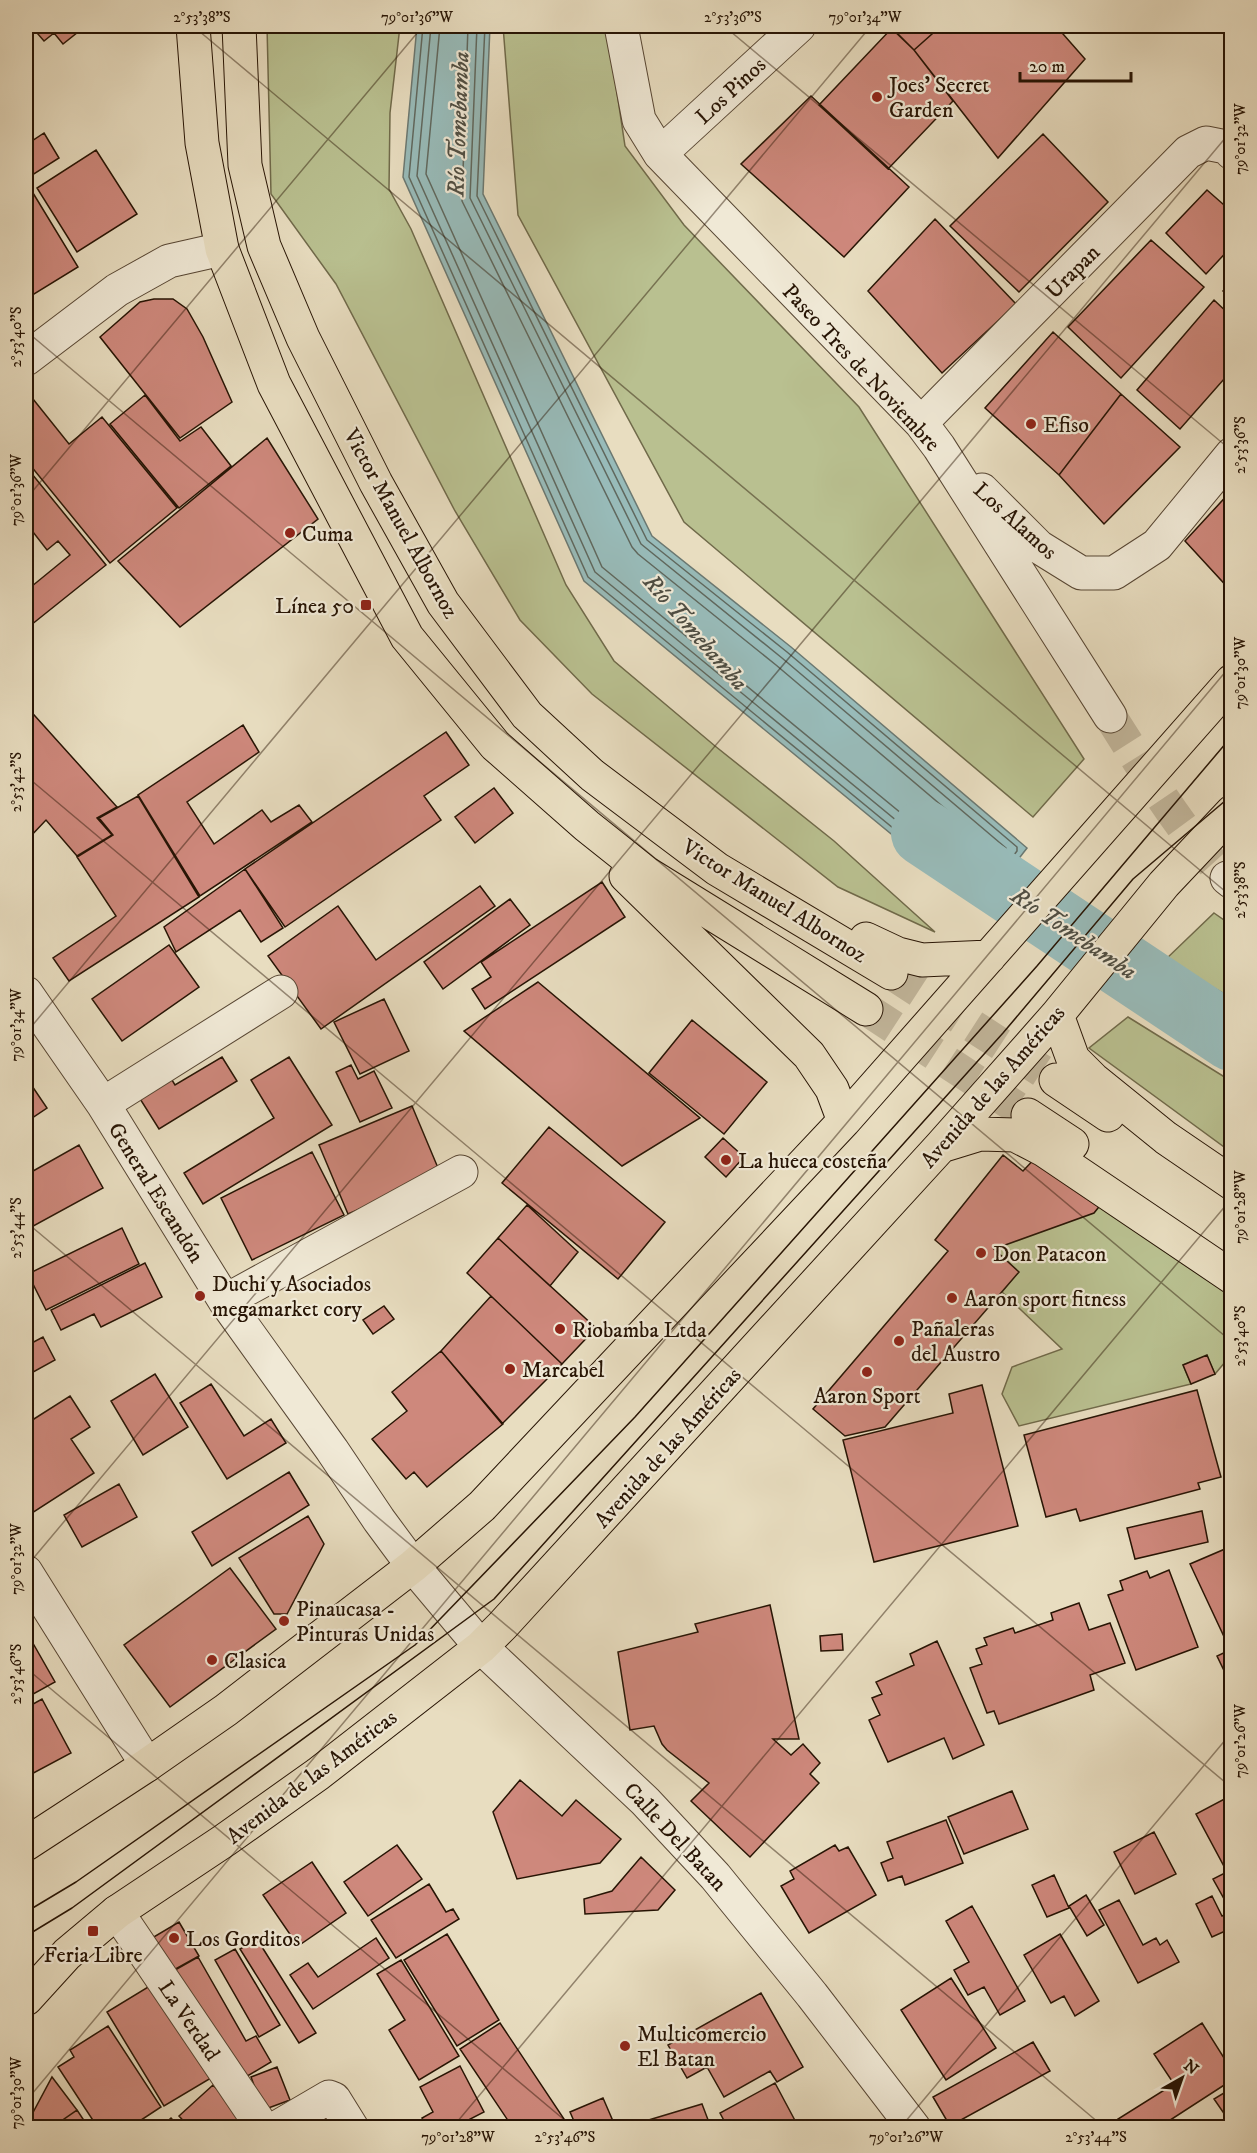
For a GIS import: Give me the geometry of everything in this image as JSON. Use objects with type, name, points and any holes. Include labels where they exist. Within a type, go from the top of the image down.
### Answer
[{"type":"main road","name":"Victor Manuel Albornoz","points":[[193,26],[202,143],[222,249],[273,384],[407,637],[495,745],[587,826],[646,873],[866,1009]]},
{"type":"main road","name":"Victor Manuel Albornoz","points":[[239,26],[245,165],[264,246],[303,338],[370,472],[443,603],[527,715],[592,775],[717,869],[891,973]]},
{"type":"main road","points":[[443,603],[578,744],[663,809],[763,877],[863,938],[898,954],[922,960],[991,954]]},
{"type":"main road","points":[[407,637],[430,685],[469,741],[625,876],[809,1055],[832,1089],[843,1121]]},
{"type":"main road","points":[[26,1844],[226,1710],[413,1566],[482,1506],[843,1121],[1232,681]]},
{"type":"main road","name":"Avenida de las Américas","points":[[26,1999],[67,1954],[117,1912],[318,1774],[482,1647],[567,1557],[941,1146],[1059,1012],[1160,889],[1232,812]]},
{"type":"main road","points":[[1059,1012],[1073,1059],[1093,1079],[1166,1138],[1232,1183]]},
{"type":"main road","points":[[1056,1080],[1232,1199]]},
{"type":"main road","points":[[1028,1115],[1232,1253]]},
{"type":"main road","points":[[941,1146],[980,1134],[1015,1135],[1044,1150],[1232,1277]]},
{"type":"street","name":"Paseo Tres de Noviembre","points":[[621,26],[639,120],[660,154],[930,435],[1110,716]]},
{"type":"street","name":"Los Pinos","points":[[660,154],[799,26]]},
{"type":"street","name":"Urapan","points":[[930,435],[1188,152],[1206,143],[1226,147],[1232,153]]},
{"type":"street","points":[[26,359],[117,290],[169,261],[222,249]]},
{"type":"street","name":"Los Alamos","points":[[930,435],[1039,547],[1081,573],[1114,573],[1157,545],[1232,454]]},
{"type":"street","points":[[103,1104],[281,992]]},
{"type":"street","name":"General Escandón","points":[[26,993],[103,1104],[225,1301],[413,1566]]},
{"type":"street","points":[[225,1301],[461,1172]]},
{"type":"street","name":"Calle Del Batan","points":[[413,1566],[482,1647],[645,1801],[715,1876],[819,2003],[914,2127]]},
{"type":"street","points":[[26,1572],[147,1765]]},
{"type":"street","name":"La Verdad","points":[[117,1912],[263,2127]]},
{"type":"street","points":[[276,2127],[329,2097],[334,2099],[352,2127]]},
{"type":"green space","points":[[267,26],[400,26],[390,113],[389,189],[411,229],[566,585],[614,661],[715,746],[834,841],[935,932],[838,887],[592,694],[520,620],[455,511],[336,284],[271,194]]},
{"type":"green space","points":[[503,26],[607,26],[625,146],[684,225],[859,407],[1084,759],[1033,817],[684,522],[518,215]]},
{"type":"green space","points":[[1214,913],[1231,925],[1231,998],[1165,960]]},
{"type":"green space","points":[[1128,1017],[1231,1081],[1231,1152],[1089,1048]]},
{"type":"green space","points":[[1106,1198],[1231,1291],[1231,1355],[1215,1374],[1207,1356],[1183,1365],[1191,1384],[1019,1426],[1002,1394],[1012,1367],[1062,1349],[1002,1292],[1018,1272],[994,1249]]},
{"type":"water","points":[[417,26],[490,26],[483,194],[652,536],[791,647],[1027,848],[981,908],[584,581],[403,177]]},
{"type":"water","points":[[1165,960],[1231,998],[1231,1071],[1130,997]]},
{"type":"building","points":[[31,26],[80,26],[83,28],[63,44],[54,33],[44,41]]},
{"type":"building","points":[[889,26],[941,26],[914,50]]},
{"type":"building","points":[[941,26],[1056,26],[1085,59],[998,158],[914,50]]},
{"type":"building","points":[[892,28],[914,50],[953,101],[888,169],[819,105]]},
{"type":"building","points":[[811,96],[909,187],[844,257],[741,164]]},
{"type":"building","points":[[44,133],[59,158],[26,179],[26,145]]},
{"type":"building","points":[[1043,134],[1108,202],[1019,292],[950,226]]},
{"type":"building","points":[[96,150],[137,214],[77,252],[37,188]]},
{"type":"building","points":[[1207,190],[1232,212],[1232,246],[1206,274],[1166,233]]},
{"type":"building","points":[[33,193],[78,267],[26,299],[26,198]]},
{"type":"building","points":[[935,219],[1016,304],[942,373],[868,291]]},
{"type":"building","points":[[1151,240],[1204,287],[1121,378],[1068,327]]},
{"type":"building","points":[[1232,282],[1232,299],[1223,291]]},
{"type":"building","points":[[173,299],[187,309],[203,337],[232,402],[180,438],[100,337],[140,302]]},
{"type":"building","points":[[1214,300],[1232,317],[1232,370],[1180,429],[1137,390]]},
{"type":"building","points":[[1053,332],[1121,394],[1059,475],[985,408]]},
{"type":"building","points":[[1121,394],[1180,447],[1104,524],[1059,475]]},
{"type":"building","points":[[145,395],[180,441],[201,427],[231,466],[179,508],[110,424]]},
{"type":"building","points":[[33,399],[69,444],[102,417],[177,508],[110,563],[26,460],[26,405]]},
{"type":"building","points":[[267,438],[318,519],[180,627],[118,561]]},
{"type":"building","points":[[32,474],[106,565],[26,629],[26,591],[70,555],[58,541],[47,550],[26,523],[26,479]]},
{"type":"building","points":[[1232,490],[1232,592],[1185,541]]},
{"type":"building","points":[[26,706],[117,807],[97,818],[112,835],[77,856],[46,820],[26,841]]},
{"type":"building","points":[[243,725],[259,752],[187,802],[214,844],[262,810],[271,822],[299,805],[312,822],[200,896],[138,795]]},
{"type":"building","points":[[446,732],[469,765],[424,796],[441,820],[285,927],[245,869]]},
{"type":"building","points":[[494,788],[513,813],[475,843],[455,817]]},
{"type":"building","points":[[138,796],[199,897],[69,981],[53,958],[116,916],[77,857],[113,835],[99,818]]},
{"type":"building","points":[[245,869],[283,928],[261,942],[240,910],[176,952],[164,927]]},
{"type":"building","points":[[602,882],[625,917],[485,1009],[472,989],[491,977],[481,962]]},
{"type":"building","points":[[480,886],[495,906],[321,1029],[268,956],[338,906],[376,960]]},
{"type":"building","points":[[510,899],[530,925],[443,989],[424,962]]},
{"type":"building","points":[[169,945],[199,987],[122,1041],[92,999]]},
{"type":"building","points":[[538,982],[700,1118],[622,1166],[464,1031]]},
{"type":"building","points":[[384,999],[409,1051],[360,1074],[334,1022]]},
{"type":"building","points":[[692,1020],[767,1082],[724,1134],[649,1073]]},
{"type":"building","points":[[222,1057],[237,1081],[159,1129],[137,1094],[169,1075],[175,1085]]},
{"type":"building","points":[[289,1057],[332,1125],[203,1204],[184,1173],[274,1118],[251,1080]]},
{"type":"building","points":[[351,1065],[358,1079],[374,1071],[392,1108],[360,1122],[336,1072]]},
{"type":"building","points":[[28,1080],[47,1108],[26,1122],[26,1082]]},
{"type":"building","points":[[412,1106],[441,1175],[348,1214],[319,1145]]},
{"type":"building","points":[[549,1127],[665,1222],[618,1279],[502,1183]]},
{"type":"building","points":[[723,1138],[744,1157],[726,1177],[705,1157]]},
{"type":"building","points":[[79,1145],[103,1188],[26,1230],[26,1175]]},
{"type":"building","points":[[312,1152],[344,1215],[252,1260],[221,1198]]},
{"type":"building","points":[[1039,1154],[1106,1198],[1094,1213],[994,1249],[1019,1272],[885,1427],[845,1436],[813,1409],[948,1251],[935,1240],[1003,1155],[1023,1171]]},
{"type":"building","points":[[527,1205],[578,1252],[550,1286],[498,1238]]},
{"type":"building","points":[[122,1228],[139,1264],[46,1310],[28,1274]]},
{"type":"building","points":[[498,1238],[596,1328],[562,1364],[467,1273]]},
{"type":"building","points":[[145,1263],[162,1297],[101,1327],[94,1314],[61,1330],[51,1310]]},
{"type":"building","points":[[491,1296],[562,1364],[502,1424],[441,1351]]},
{"type":"building","points":[[384,1306],[394,1319],[373,1334],[363,1320]]},
{"type":"building","points":[[43,1337],[55,1360],[26,1376],[26,1346]]},
{"type":"building","points":[[441,1351],[503,1424],[427,1487],[414,1472],[406,1479],[372,1439],[407,1411],[392,1392]]},
{"type":"building","points":[[1207,1355],[1215,1374],[1191,1384],[1183,1365]]},
{"type":"building","points":[[155,1374],[188,1427],[143,1455],[111,1401]]},
{"type":"building","points":[[211,1384],[244,1436],[271,1419],[286,1443],[227,1479],[180,1403]]},
{"type":"building","points":[[982,1385],[1018,1526],[874,1562],[843,1440],[953,1413],[949,1394]]},
{"type":"building","points":[[1197,1390],[1221,1477],[1198,1483],[1200,1489],[1080,1521],[1076,1509],[1046,1517],[1024,1435]]},
{"type":"building","points":[[70,1396],[90,1427],[71,1439],[94,1473],[29,1515],[26,1509],[26,1424]]},
{"type":"building","points":[[289,1472],[309,1505],[212,1566],[192,1532]]},
{"type":"building","points":[[119,1484],[137,1517],[82,1547],[64,1515]]},
{"type":"building","points":[[1202,1511],[1208,1542],[1135,1559],[1127,1528]]},
{"type":"building","points":[[308,1516],[324,1544],[287,1614],[274,1614],[239,1558]]},
{"type":"building","points":[[1232,1546],[1232,1641],[1227,1643],[1190,1564]]},
{"type":"building","points":[[230,1568],[276,1629],[170,1707],[124,1645]]},
{"type":"building","points":[[1169,1570],[1198,1647],[1136,1670],[1108,1595],[1123,1590],[1120,1581],[1147,1571],[1150,1578]]},
{"type":"building","points":[[1079,1603],[1089,1630],[1110,1623],[1125,1663],[1090,1675],[1094,1690],[999,1724],[994,1711],[987,1713],[970,1668],[982,1664],[976,1649],[987,1645],[984,1638],[1013,1628],[1015,1633],[1053,1620],[1051,1613]]},
{"type":"building","points":[[770,1605],[799,1739],[773,1739],[791,1755],[803,1744],[820,1763],[810,1774],[819,1783],[750,1857],[691,1801],[709,1783],[667,1750],[654,1726],[630,1730],[618,1652],[698,1632],[695,1624]]},
{"type":"building","points":[[26,1631],[55,1682],[26,1698]]},
{"type":"building","points":[[842,1634],[843,1650],[821,1651],[820,1636]]},
{"type":"building","points":[[937,1641],[984,1745],[953,1759],[944,1738],[888,1762],[869,1720],[880,1715],[872,1698],[882,1694],[876,1682],[914,1665],[910,1654]]},
{"type":"building","points":[[1232,1649],[1232,1685],[1231,1685],[1217,1656]]},
{"type":"building","points":[[42,1699],[71,1753],[26,1777],[26,1708]]},
{"type":"building","points":[[520,1780],[562,1816],[576,1800],[621,1839],[600,1863],[517,1879],[493,1812]]},
{"type":"building","points":[[1012,1791],[1028,1829],[964,1854],[948,1817]]},
{"type":"building","points":[[1232,1795],[1232,1913],[1213,1879],[1227,1872],[1196,1814]]},
{"type":"building","points":[[946,1820],[963,1863],[905,1885],[902,1876],[888,1881],[881,1863],[893,1858],[887,1842]]},
{"type":"building","points":[[1154,1832],[1176,1874],[1135,1894],[1114,1852]]},
{"type":"building","points":[[397,1845],[422,1879],[368,1916],[344,1882]]},
{"type":"building","points":[[835,1845],[839,1851],[848,1847],[876,1895],[809,1933],[781,1886],[794,1879],[790,1871]]},
{"type":"building","points":[[641,1857],[675,1890],[658,1910],[585,1914],[584,1899],[612,1891]]},
{"type":"building","points":[[312,1862],[346,1913],[298,1946],[263,1895]]},
{"type":"building","points":[[1054,1875],[1069,1908],[1047,1917],[1032,1885]]},
{"type":"building","points":[[429,1884],[446,1912],[453,1909],[459,1919],[396,1958],[371,1920]]},
{"type":"building","points":[[1086,1895],[1104,1925],[1087,1936],[1069,1906]]},
{"type":"building","points":[[1212,1896],[1222,1916],[1229,1913],[1232,1928],[1212,1937],[1196,1904]]},
{"type":"building","points":[[1119,1900],[1143,1945],[1156,1938],[1160,1945],[1167,1940],[1179,1962],[1138,1983],[1099,1910]]},
{"type":"building","points":[[972,1906],[1025,2001],[1000,2015],[984,1987],[968,1995],[954,1970],[969,1962],[946,1921]]},
{"type":"building","points":[[179,1922],[199,1956],[172,1971],[152,1938]]},
{"type":"building","points":[[447,1934],[499,2020],[457,2046],[404,1960]]},
{"type":"building","points":[[1060,1934],[1099,2001],[1075,2016],[1064,1996],[1051,2003],[1024,1955]]},
{"type":"building","points":[[376,1938],[389,1958],[313,2009],[290,1975],[308,1963],[318,1977]]},
{"type":"building","points":[[257,1939],[316,2033],[299,2043],[240,1949]]},
{"type":"building","points":[[235,1949],[280,2025],[259,2037],[215,1960]]},
{"type":"building","points":[[198,1957],[246,2041],[256,2036],[271,2062],[239,2081],[175,1970]]},
{"type":"building","points":[[401,1960],[459,2056],[419,2080],[389,2030],[405,2020],[377,1974]]},
{"type":"building","points":[[951,1978],[996,2048],[946,2080],[901,2010]]},
{"type":"building","points":[[153,1984],[211,2078],[164,2106],[107,2012]]},
{"type":"building","points":[[761,1993],[803,2067],[777,2082],[770,2071],[724,2097],[707,2067],[687,2078],[668,2045]]},
{"type":"building","points":[[500,2023],[570,2128],[513,2128],[460,2049]]},
{"type":"building","points":[[1202,2023],[1224,2058],[1232,2053],[1232,2080],[1158,2128],[1123,2128],[1118,2119],[1174,2084],[1154,2054]]},
{"type":"building","points":[[108,2026],[161,2107],[129,2128],[98,2128],[58,2067],[74,2057],[70,2050]]},
{"type":"building","points":[[1033,2042],[1050,2071],[950,2126],[933,2097]]},
{"type":"building","points":[[460,2066],[484,2112],[453,2128],[428,2128],[422,2118],[433,2112],[420,2087]]},
{"type":"building","points":[[277,2067],[290,2100],[263,2110],[251,2077]]},
{"type":"building","points":[[52,2077],[77,2110],[51,2128],[27,2128],[29,2120]]},
{"type":"building","points":[[775,2083],[799,2128],[728,2128],[720,2113]]},
{"type":"building","points":[[213,2085],[254,2128],[190,2128],[179,2116]]},
{"type":"building","points":[[1232,2088],[1232,2125],[1214,2099]]},
{"type":"building","points":[[603,2098],[616,2128],[577,2128],[570,2112]]},
{"type":"building","points":[[702,2104],[710,2125],[702,2128],[622,2128]]},
{"type":"building","points":[[77,2110],[89,2128],[51,2128]]},
{"type":"building","points":[[171,2118],[180,2128],[160,2128]]},
{"type":"waterway","name":"Río Tomebamba","points":[[924,833],[1232,1038]]},
{"type":"tunnel","points":[[1110,716],[1178,821],[1227,878]]},
{"type":"tunnel","points":[[891,973],[1056,1080]]},
{"type":"tunnel","points":[[866,1009],[1028,1115]]},
{"type":"tram line","points":[[26,1912],[76,1882],[415,1645],[635,1417],[1037,966],[1232,736]]},
{"type":"tram line","points":[[26,1936],[72,1908],[494,1599],[1003,1033],[1133,879],[1232,795]]},
{"type":"place","name":"Joes' Secret Garden","points":[[877,97]]},
{"type":"place","name":"Efiso","points":[[1031,424]]},
{"type":"place","name":"Cuma","points":[[290,533]]},
{"type":"place","name":"Línea 50","points":[[366,605]]},
{"type":"place","name":"La hueca costeña","points":[[726,1160]]},
{"type":"place","name":"Don Patacon","points":[[981,1253]]},
{"type":"place","name":"Duchi y Asociados megamarket cory","points":[[200,1296]]},
{"type":"place","name":"Aaron sport fitness","points":[[952,1298]]},
{"type":"place","name":"Riobamba Ltda","points":[[560,1329]]},
{"type":"place","name":"Pañaleras del Austro","points":[[899,1341]]},
{"type":"place","name":"Marcabel","points":[[510,1369]]},
{"type":"place","name":"Aaron Sport","points":[[867,1372]]},
{"type":"place","name":"Pinaucasa - Pinturas Unidas","points":[[284,1621]]},
{"type":"place","name":"Clasica","points":[[212,1660]]},
{"type":"place","name":"Feria Libre","points":[[93,1931]]},
{"type":"place","name":"Los Gorditos","points":[[174,1938]]},
{"type":"place","name":"Multicomercio El Batan","points":[[625,2046]]}]
